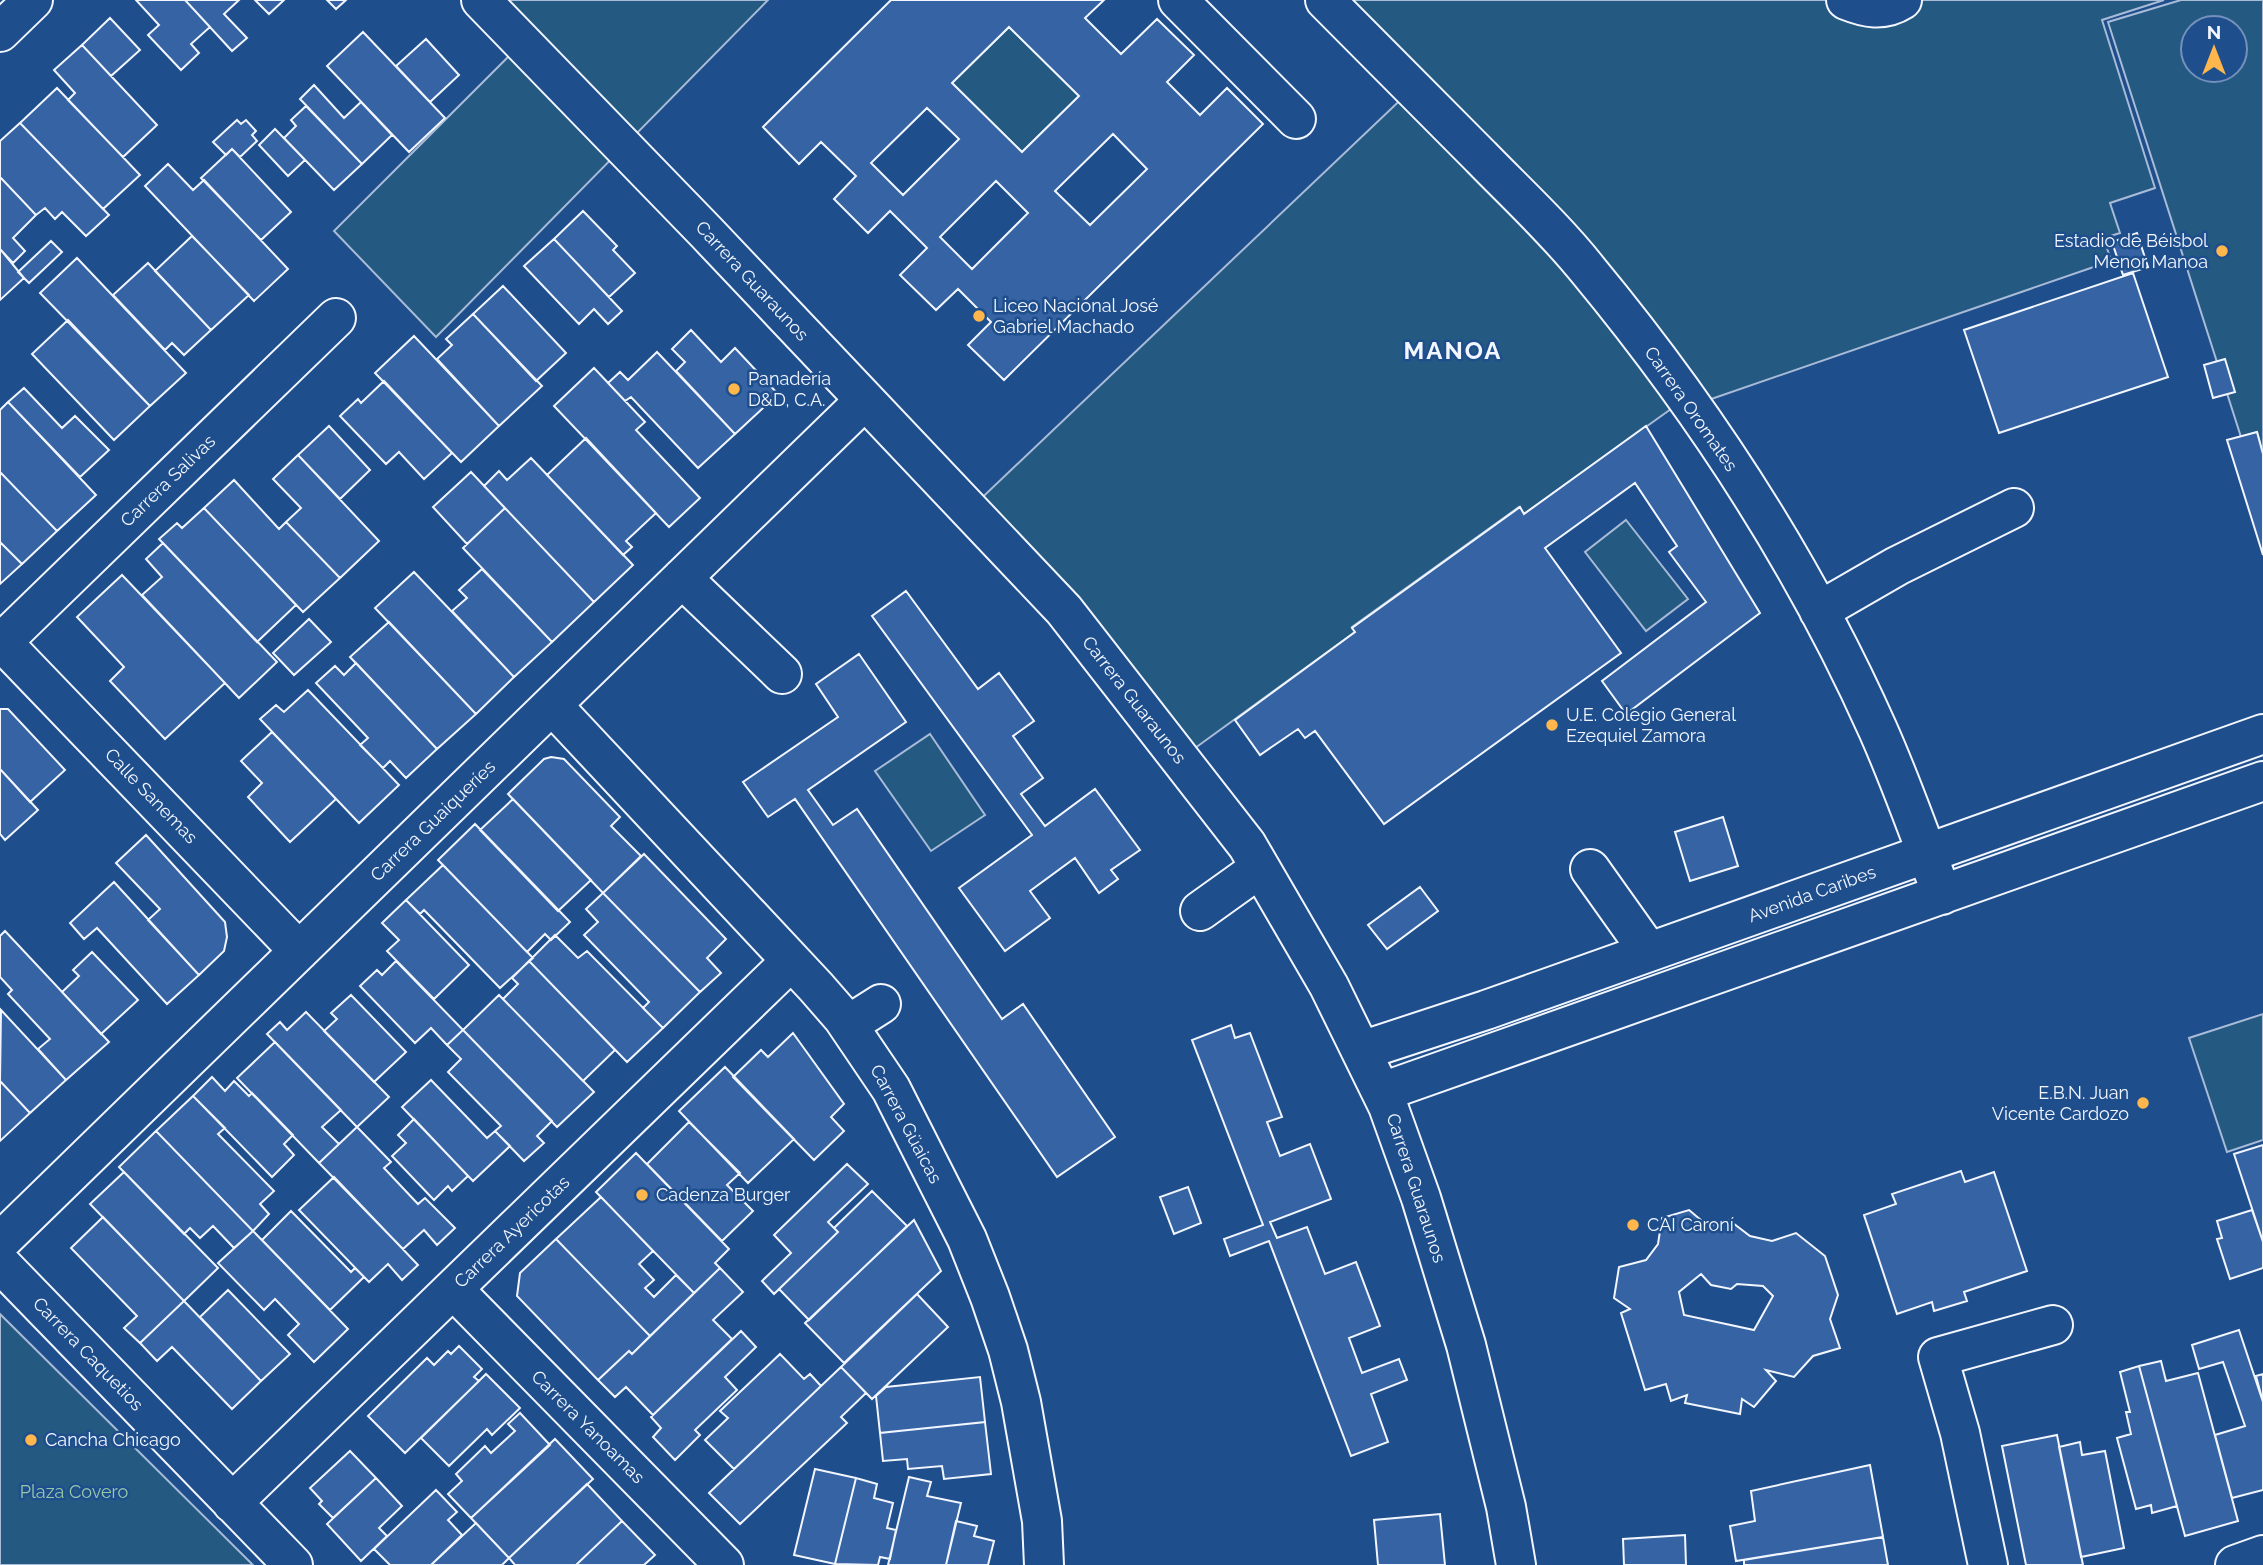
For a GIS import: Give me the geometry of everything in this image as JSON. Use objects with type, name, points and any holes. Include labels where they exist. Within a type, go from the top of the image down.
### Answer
[{"type":"street","points":[[0,32],[33,0]]},
{"type":"street","name":"Carrera Guaraunos","points":[[481,0],[716,242],[1064,610],[1247,845],[1329,986],[1382,1092],[1421,1198],[1466,1345],[1506,1507],[1516,1565]]},
{"type":"street","points":[[1178,0],[1296,119]]},
{"type":"street","name":"Carrera Oromates","points":[[1325,0],[1543,220],[1587,269],[1671,377],[1720,448],[1768,519],[1819,611],[1878,730],[1942,895]]},
{"type":"street","name":"Carrera Salivas","points":[[1,643],[336,318]]},
{"type":"street","name":"Carrera Guaiqueríes","points":[[0,1242],[865,400]]},
{"type":"street","points":[[1819,611],[1897,566],[2014,508]]},
{"type":"street","points":[[682,578],[782,674]]},
{"type":"street","name":"Calle Sanemas","points":[[1,643],[299,951]]},
{"type":"street","name":"Carrera Güaicas","points":[[552,705],[848,1025],[891,1089],[967,1239],[1008,1350],[1042,1521],[1044,1565]]},
{"type":"street","name":"Avenida Caribes","points":[[1361,1051],[1486,1010],[2263,734]]},
{"type":"street","points":[[1382,1092],[2263,781]]},
{"type":"street","points":[[1200,911],[1260,868]]},
{"type":"street","points":[[1590,869],[1649,952]]},
{"type":"street","name":"Carrera Ayericotas","points":[[232,1503],[791,961]]},
{"type":"street","points":[[848,1025],[881,1004]]},
{"type":"street","name":"Carrera Caquetios","points":[[0,1263],[293,1565]]},
{"type":"street","name":"Carrera Yanoamas","points":[[453,1289],[724,1565]]},
{"type":"street","points":[[1988,1565],[1960,1433],[1938,1357],[2053,1325]]},
{"type":"street","points":[[2235,1565],[2263,1555]]},
{"type":"green space","points":[[481,0],[768,0],[436,337],[334,231],[522,43]]},
{"type":"green space","points":[[1325,0],[2164,0],[2102,20],[2155,188],[2110,203],[2120,233],[2104,238],[2111,261],[1691,406],[1685,399],[1524,514],[1519,507],[1352,627],[1355,632],[1180,759],[969,510],[1412,89]]},
{"type":"green space","name":"Estadio de Béisbol Menor Manoa","points":[[2181,0],[2263,0],[2263,454],[2257,432],[2241,437],[2108,22]]},
{"type":"green space","points":[[1009,27],[1079,96],[1022,152],[952,83]]},
{"type":"green space","points":[[1626,520],[1688,599],[1646,631],[1585,552]]},
{"type":"green space","points":[[930,734],[985,815],[931,851],[875,771]]},
{"type":"green space","points":[[2263,1014],[2263,1140],[2227,1152],[2189,1038]]},
{"type":"green space","name":"Plaza Covero","points":[[0,1314],[253,1565],[0,1565]]},
{"type":"building","points":[[136,0],[185,0],[210,27],[191,44],[199,53],[181,70],[148,35],[159,25]]},
{"type":"building","points":[[185,0],[239,0],[224,14],[247,38],[232,51]]},
{"type":"building","points":[[255,0],[284,0],[269,14]]},
{"type":"building","points":[[327,0],[346,0],[336,9]]},
{"type":"building","points":[[891,0],[1104,0],[1085,18],[1121,54],[1157,19],[1194,55],[1167,82],[1200,115],[1227,88],[1263,124],[1004,380],[968,345],[991,322],[958,289],[936,310],[900,275],[927,248],[890,211],[868,233],[834,199],[856,176],[821,142],[799,164],[763,127]],"holes":[[[1009,27],[1079,96],[1022,152],[952,83]],[[927,108],[959,139],[903,195],[871,163]],[[1113,134],[1147,169],[1090,225],[1055,191]],[[996,181],[1028,213],[972,269],[940,237]]]},
{"type":"building","points":[[110,18],[140,50],[111,76],[82,45]]},
{"type":"building","points":[[363,32],[445,118],[409,152],[327,66]]},
{"type":"building","points":[[426,39],[459,75],[430,102],[396,66]]},
{"type":"building","points":[[82,45],[157,125],[123,157],[68,100],[75,93],[54,70]]},
{"type":"building","points":[[314,85],[344,118],[361,102],[392,135],[362,164],[300,99]]},
{"type":"building","points":[[57,88],[140,175],[103,209],[20,123]]},
{"type":"building","points":[[306,106],[362,164],[334,190],[284,138],[296,126],[291,120]]},
{"type":"building","points":[[237,120],[241,124],[246,120],[256,131],[252,135],[257,141],[240,157],[232,149],[226,155],[213,142]]},
{"type":"building","points":[[20,123],[109,215],[86,236],[62,212],[55,219],[45,208],[36,215],[0,177],[0,141]]},
{"type":"building","points":[[275,129],[305,160],[288,176],[259,145]]},
{"type":"building","points":[[232,149],[291,212],[261,240],[201,178]]},
{"type":"building","points":[[168,164],[193,190],[204,180],[288,269],[254,301],[145,186]]},
{"type":"building","points":[[0,177],[36,215],[13,238],[25,251],[13,263],[0,249]]},
{"type":"building","points":[[583,211],[617,246],[613,250],[635,273],[609,297],[554,239]]},
{"type":"building","points":[[2137,233],[2148,267],[2123,275],[2112,242]]},
{"type":"building","points":[[192,236],[249,295],[211,330],[155,271]]},
{"type":"building","points":[[554,239],[622,311],[608,324],[594,309],[579,324],[524,266]]},
{"type":"building","points":[[51,241],[62,252],[29,283],[18,272]]},
{"type":"building","points":[[0,249],[24,278],[0,300]]},
{"type":"building","points":[[77,258],[186,373],[150,406],[40,293]]},
{"type":"building","points":[[148,263],[211,330],[184,355],[172,343],[165,350],[113,295]]},
{"type":"building","points":[[2133,273],[2168,377],[1999,433],[1964,330]]},
{"type":"building","points":[[503,286],[566,353],[536,381],[473,314]]},
{"type":"building","points":[[473,314],[542,386],[499,426],[437,359],[452,345],[446,339]]},
{"type":"building","points":[[68,320],[150,406],[114,440],[32,354]]},
{"type":"building","points":[[691,330],[721,362],[735,348],[778,394],[735,434],[676,371],[685,362],[672,349]]},
{"type":"building","points":[[414,336],[499,426],[461,462],[375,373]]},
{"type":"building","points":[[657,352],[735,434],[698,468],[631,397],[625,401],[608,383],[620,372],[628,380]]},
{"type":"building","points":[[2225,359],[2235,392],[2213,398],[2204,365]]},
{"type":"building","points":[[594,368],[645,422],[636,430],[700,498],[669,527],[554,406]]},
{"type":"building","points":[[384,381],[452,453],[424,479],[399,452],[386,464],[340,416],[358,399],[361,403]]},
{"type":"building","points":[[24,388],[62,428],[75,416],[109,450],[80,477],[8,402]]},
{"type":"building","points":[[8,402],[96,495],[57,531],[0,472],[0,410]]},
{"type":"building","points":[[329,426],[370,470],[340,499],[298,455]]},
{"type":"building","points":[[1646,426],[1760,613],[1626,714],[1602,681],[1706,602],[1669,552],[1677,546],[1635,483],[1545,548],[1621,653],[1384,824],[1315,731],[1305,738],[1298,729],[1260,755],[1235,720],[1355,632],[1352,628],[1520,507],[1524,514]]},
{"type":"building","points":[[2257,432],[2263,454],[2263,555],[2227,440]]},
{"type":"building","points":[[586,438],[656,513],[626,541],[632,547],[623,555],[547,475]]},
{"type":"building","points":[[298,455],[379,541],[340,578],[286,522],[301,508],[273,479]]},
{"type":"building","points":[[531,458],[633,565],[594,602],[484,486],[499,471],[507,480]]},
{"type":"building","points":[[0,472],[57,531],[22,564],[0,542]]},
{"type":"building","points":[[471,472],[505,508],[467,544],[433,507]]},
{"type":"building","points":[[234,480],[279,529],[286,522],[340,578],[303,612],[204,508]]},
{"type":"building","points":[[204,508],[296,605],[257,642],[159,539],[177,523],[182,528]]},
{"type":"building","points":[[505,508],[594,602],[552,642],[463,548]]},
{"type":"building","points":[[0,542],[22,564],[0,584]]},
{"type":"building","points":[[163,543],[277,662],[239,698],[142,595],[162,577],[146,559]]},
{"type":"building","points":[[482,569],[552,642],[514,677],[452,611],[467,598],[459,590]]},
{"type":"building","points":[[414,572],[514,677],[476,714],[375,608]]},
{"type":"building","points":[[122,575],[225,683],[165,739],[110,681],[124,667],[77,617]]},
{"type":"building","points":[[906,591],[978,689],[999,673],[1034,721],[1013,736],[1043,778],[1021,794],[1045,826],[1095,789],[1140,850],[1111,870],[1118,879],[1099,893],[1075,858],[1030,891],[1050,918],[1005,951],[959,888],[1032,835],[872,616]]},
{"type":"building","points":[[309,619],[331,642],[294,675],[273,653]]},
{"type":"building","points":[[389,622],[476,714],[437,749],[350,657]]},
{"type":"building","points":[[859,654],[906,722],[808,790],[833,825],[857,809],[1002,1019],[1023,1004],[1115,1137],[1057,1177],[795,799],[768,817],[743,782],[838,717],[816,684]]},
{"type":"building","points":[[356,663],[437,749],[406,778],[390,761],[383,768],[360,745],[368,738],[316,683],[335,666],[344,675]]},
{"type":"building","points":[[308,690],[399,785],[359,823],[260,719],[276,705],[284,712]]},
{"type":"building","points":[[0,709],[8,709],[65,770],[30,802],[0,769]]},
{"type":"building","points":[[272,732],[336,799],[290,842],[248,797],[262,783],[241,761]]},
{"type":"building","points":[[544,759],[564,759],[620,817],[611,826],[641,856],[603,893],[508,794]]},
{"type":"building","points":[[0,769],[38,810],[5,840],[0,834]]},
{"type":"building","points":[[513,799],[591,880],[558,911],[480,830]]},
{"type":"building","points":[[1723,817],[1738,866],[1690,881],[1675,832]]},
{"type":"building","points":[[475,824],[570,922],[551,940],[545,934],[527,952],[438,860]]},
{"type":"building","points":[[146,835],[225,922],[227,937],[224,951],[199,975],[148,920],[160,909],[116,863]]},
{"type":"building","points":[[644,854],[726,939],[707,958],[721,973],[700,992],[603,893]]},
{"type":"building","points":[[443,865],[533,958],[500,988],[424,910],[420,914],[406,900]]},
{"type":"building","points":[[114,882],[199,975],[167,1004],[97,928],[84,939],[70,923]]},
{"type":"building","points":[[1420,887],[1438,911],[1387,949],[1368,925]]},
{"type":"building","points":[[603,893],[700,992],[663,1028],[643,1008],[649,1002],[584,935],[598,922],[586,909]]},
{"type":"building","points":[[406,900],[469,965],[434,999],[387,951],[399,940],[382,923]]},
{"type":"building","points":[[5,931],[109,1042],[66,1080],[38,1049],[50,1039],[8,994],[12,990],[0,977],[0,936]]},
{"type":"building","points":[[555,935],[578,958],[587,951],[663,1028],[627,1062],[529,961]]},
{"type":"building","points":[[92,952],[138,1000],[101,1034],[62,992],[79,976],[73,970]]},
{"type":"building","points":[[396,961],[463,1030],[447,1045],[431,1028],[415,1043],[360,986],[377,970],[382,975]]},
{"type":"building","points":[[529,961],[615,1050],[583,1081],[503,999],[518,984],[512,978]]},
{"type":"building","points":[[351,995],[406,1052],[374,1082],[324,1031],[337,1019],[331,1013]]},
{"type":"building","points":[[499,995],[594,1092],[557,1127],[463,1030]]},
{"type":"building","points":[[1,1010],[66,1080],[30,1113],[0,1081]]},
{"type":"building","points":[[306,1012],[389,1097],[357,1127],[267,1034],[280,1022],[287,1030]]},
{"type":"building","points":[[1231,1025],[1235,1038],[1250,1033],[1282,1117],[1267,1122],[1280,1156],[1310,1144],[1331,1199],[1270,1222],[1277,1238],[1307,1227],[1325,1274],[1356,1262],[1380,1326],[1349,1338],[1362,1373],[1399,1359],[1407,1380],[1371,1394],[1388,1442],[1351,1456],[1269,1241],[1230,1256],[1224,1239],[1263,1225],[1192,1040]]},
{"type":"building","points":[[463,1030],[552,1121],[537,1136],[544,1143],[524,1161],[495,1131],[501,1126],[448,1072],[461,1059],[447,1045]]},
{"type":"building","points":[[793,1033],[844,1104],[831,1117],[844,1131],[814,1160],[733,1077],[761,1050],[768,1057]]},
{"type":"building","points":[[275,1042],[341,1110],[322,1127],[339,1144],[319,1163],[237,1078]]},
{"type":"building","points":[[725,1067],[794,1139],[748,1183],[679,1111]]},
{"type":"building","points":[[212,1077],[225,1091],[234,1081],[249,1096],[252,1093],[293,1135],[284,1144],[294,1155],[272,1177],[193,1096]]},
{"type":"building","points":[[431,1080],[487,1138],[495,1131],[510,1146],[473,1181],[402,1107]]},
{"type":"building","points":[[0,1081],[30,1113],[0,1141]]},
{"type":"building","points":[[193,1096],[225,1128],[218,1134],[274,1191],[260,1204],[269,1214],[253,1231],[156,1131]]},
{"type":"building","points":[[414,1119],[468,1176],[452,1191],[448,1186],[434,1200],[392,1156],[406,1143],[398,1135]]},
{"type":"building","points":[[689,1122],[740,1173],[727,1185],[753,1211],[722,1241],[647,1164]]},
{"type":"building","points":[[357,1127],[391,1162],[384,1168],[418,1204],[425,1198],[455,1228],[437,1245],[424,1230],[403,1249],[319,1163]]},
{"type":"building","points":[[156,1131],[253,1231],[234,1248],[213,1226],[200,1238],[190,1228],[184,1234],[119,1167]]},
{"type":"building","points":[[2263,1145],[2263,1242],[2234,1154]]},
{"type":"building","points":[[636,1153],[729,1249],[715,1263],[720,1268],[694,1293],[596,1192]]},
{"type":"building","points":[[847,1164],[868,1184],[828,1222],[838,1232],[774,1294],[762,1281],[791,1253],[774,1235]]},
{"type":"building","points":[[1961,1171],[1965,1182],[1994,1172],[2027,1271],[1964,1292],[1967,1301],[1934,1311],[1932,1302],[1897,1314],[1864,1215],[1896,1204],[1892,1194]]},
{"type":"building","points":[[124,1172],[218,1268],[184,1301],[90,1204]]},
{"type":"building","points":[[334,1177],[418,1265],[402,1280],[388,1264],[369,1282],[299,1210]]},
{"type":"building","points":[[1188,1187],[1201,1223],[1174,1234],[1160,1197]]},
{"type":"building","points":[[872,1191],[907,1226],[809,1320],[779,1289],[838,1232],[834,1228]]},
{"type":"building","points":[[601,1197],[653,1251],[639,1264],[654,1280],[645,1288],[654,1297],[676,1275],[694,1293],[650,1336],[556,1239]]},
{"type":"building","points":[[1689,1210],[1708,1226],[1729,1220],[1750,1236],[1772,1241],[1796,1233],[1825,1256],[1838,1295],[1830,1319],[1840,1348],[1813,1356],[1794,1377],[1766,1370],[1776,1381],[1754,1407],[1742,1399],[1740,1414],[1685,1403],[1687,1395],[1671,1401],[1666,1384],[1645,1390],[1621,1313],[1630,1309],[1614,1298],[1619,1267],[1646,1260],[1658,1244],[1662,1218]],"holes":[[[1701,1274],[1711,1285],[1731,1289],[1737,1284],[1763,1286],[1773,1296],[1754,1330],[1684,1315],[1679,1292]]]},
{"type":"building","points":[[2252,1210],[2263,1242],[2263,1268],[2230,1279],[2217,1239],[2222,1238],[2217,1221]]},
{"type":"building","points":[[291,1211],[351,1272],[355,1268],[364,1277],[330,1310],[262,1240]]},
{"type":"building","points":[[103,1217],[184,1301],[140,1343],[124,1328],[137,1316],[71,1248]]},
{"type":"building","points":[[914,1220],[941,1271],[844,1363],[805,1323]]},
{"type":"building","points":[[253,1231],[348,1329],[314,1362],[288,1335],[299,1324],[275,1299],[264,1310],[218,1263]]},
{"type":"building","points":[[556,1239],[650,1336],[632,1354],[629,1351],[598,1380],[517,1296],[520,1273]]},
{"type":"building","points":[[720,1268],[743,1292],[713,1320],[732,1339],[653,1415],[626,1387],[615,1397],[598,1380],[629,1351],[632,1354]]},
{"type":"building","points":[[228,1290],[290,1354],[261,1381],[200,1317]]},
{"type":"building","points":[[917,1294],[948,1327],[872,1399],[841,1367]]},
{"type":"building","points":[[184,1301],[261,1381],[232,1409],[172,1347],[157,1361],[140,1343]]},
{"type":"building","points":[[2239,1330],[2263,1402],[2263,1490],[2232,1498],[2215,1435],[2245,1426],[2223,1362],[2199,1369],[2192,1345]]},
{"type":"building","points":[[741,1331],[756,1347],[725,1377],[737,1390],[695,1430],[700,1435],[675,1460],[653,1437],[661,1428],[651,1417]]},
{"type":"building","points":[[459,1346],[482,1369],[474,1377],[479,1381],[405,1453],[368,1416],[427,1358],[434,1365],[448,1351],[451,1354]]},
{"type":"building","points":[[780,1354],[804,1379],[810,1374],[821,1386],[734,1469],[705,1440],[728,1418],[720,1411]]},
{"type":"building","points":[[2161,1361],[2166,1381],[2198,1373],[2238,1521],[2185,1536],[2139,1366]]},
{"type":"building","points":[[2139,1366],[2177,1506],[2152,1513],[2151,1505],[2136,1509],[2117,1438],[2131,1434],[2126,1412],[2130,1412],[2120,1372]]},
{"type":"building","points":[[841,1367],[866,1393],[841,1417],[847,1423],[740,1524],[709,1493]]},
{"type":"building","points":[[486,1374],[520,1408],[492,1435],[487,1429],[449,1466],[421,1438]]},
{"type":"building","points":[[2263,1374],[2263,1402],[2256,1376]]},
{"type":"building","points":[[980,1377],[985,1422],[880,1433],[876,1396],[886,1387]]},
{"type":"building","points":[[520,1413],[550,1445],[471,1518],[448,1494],[462,1481],[456,1474],[485,1446],[491,1453],[515,1431],[508,1424]]},
{"type":"building","points":[[985,1422],[991,1474],[944,1479],[942,1466],[908,1469],[907,1459],[883,1461],[880,1433]]},
{"type":"building","points":[[2057,1435],[2083,1565],[2026,1565],[2002,1446]]},
{"type":"building","points":[[555,1439],[593,1479],[509,1558],[471,1518]]},
{"type":"building","points":[[2080,1442],[2082,1455],[2105,1451],[2124,1548],[2081,1557],[2059,1447]]},
{"type":"building","points":[[350,1451],[376,1478],[333,1518],[319,1504],[322,1501],[310,1488]]},
{"type":"building","points":[[1870,1465],[1883,1537],[1736,1561],[1730,1526],[1755,1521],[1751,1491]]},
{"type":"building","points":[[815,1469],[856,1478],[835,1564],[794,1555]]},
{"type":"building","points":[[909,1477],[931,1482],[927,1496],[961,1503],[946,1565],[888,1565]]},
{"type":"building","points":[[376,1478],[402,1506],[379,1528],[387,1536],[361,1561],[327,1524]]},
{"type":"building","points":[[856,1478],[877,1484],[874,1498],[893,1503],[887,1528],[896,1530],[890,1559],[880,1557],[878,1565],[835,1564]]},
{"type":"building","points":[[587,1484],[622,1521],[576,1565],[515,1565],[509,1558]]},
{"type":"building","points":[[436,1490],[457,1512],[448,1520],[462,1535],[431,1565],[390,1565],[374,1549]]},
{"type":"building","points":[[1440,1514],[1445,1565],[1378,1565],[1374,1520]]},
{"type":"building","points":[[622,1521],[655,1555],[644,1565],[576,1565]]},
{"type":"building","points":[[956,1521],[977,1526],[974,1536],[994,1541],[988,1565],[946,1565]]},
{"type":"building","points":[[476,1523],[509,1558],[502,1565],[431,1565]]},
{"type":"building","points":[[1685,1535],[1686,1565],[1624,1565],[1623,1539]]},
{"type":"building","points":[[1883,1537],[1888,1565],[1744,1565],[1744,1560]]},
{"type":"place","name":"Estadio de Béisbol Menor Manoa","points":[[2222,251]]},
{"type":"place","name":"Liceo Nacional José Gabriel Machado","points":[[979,316]]},
{"type":"place","name":"Panadería D&D, C.A.","points":[[734,389]]},
{"type":"place","name":"U.E. Colegio General Ezequiel Zamora","points":[[1552,725]]},
{"type":"place","name":"E.B.N. Juan Vicente Cardozo","points":[[2143,1103]]},
{"type":"place","name":"Cadenza Burger","points":[[642,1195]]},
{"type":"place","name":"CAI Caroní","points":[[1633,1225]]},
{"type":"place","name":"Cancha Chicago","points":[[31,1440]]},
{"type":"district","name":"MANOA","points":[[1453,351]]}]
